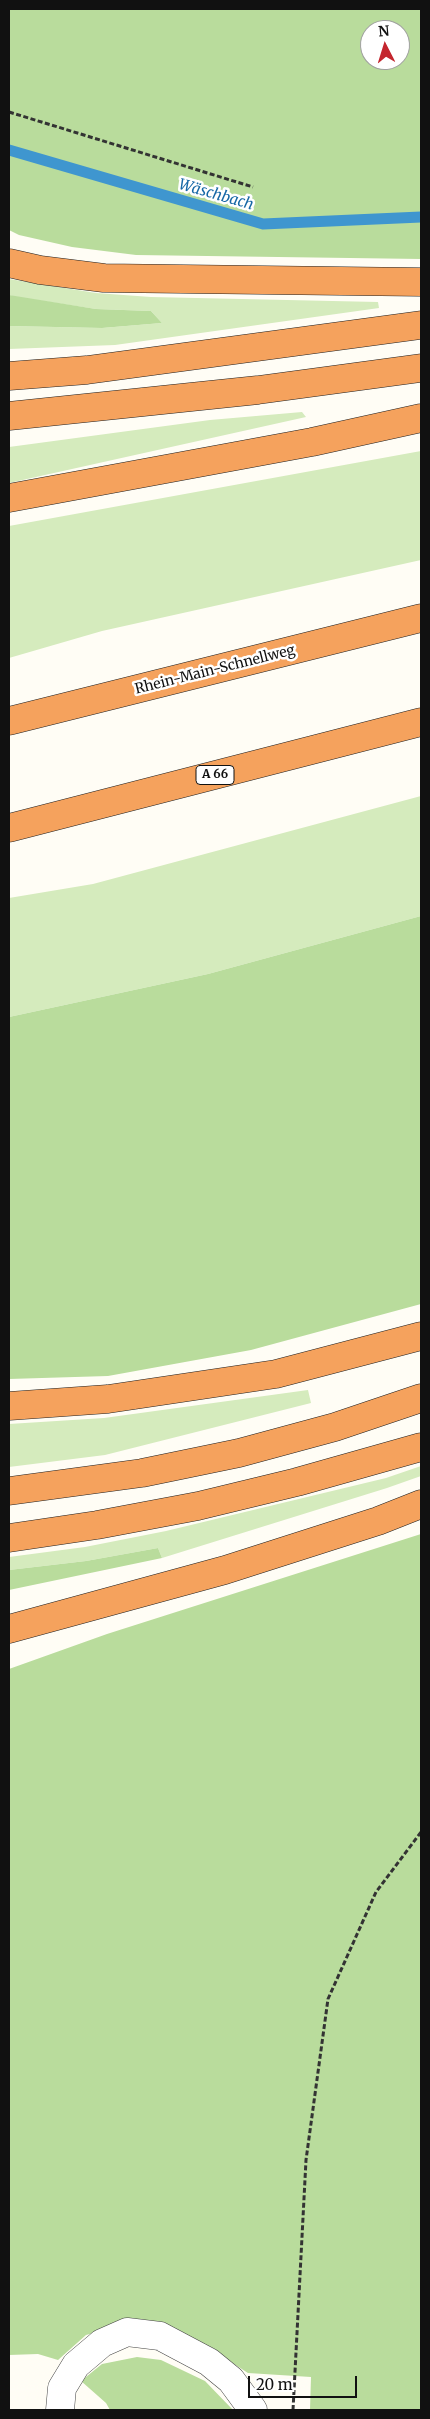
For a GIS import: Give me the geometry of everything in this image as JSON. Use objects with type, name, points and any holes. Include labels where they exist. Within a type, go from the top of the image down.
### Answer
[{"type":"highway","points":[[9,263],[40,270],[104,278],[421,282]]},
{"type":"highway","points":[[9,376],[87,370],[421,325]]},
{"type":"highway","points":[[9,416],[248,391],[421,368]]},
{"type":"highway","points":[[9,498],[312,442],[421,418]]},
{"type":"highway","name":"Rhein-Main-Schnellweg","points":[[9,721],[421,618]]},
{"type":"highway","name":"A 66","points":[[9,828],[421,722]]},
{"type":"highway","points":[[9,1406],[108,1399],[276,1374],[421,1336]]},
{"type":"highway","points":[[9,1491],[142,1473],[239,1453],[335,1427],[421,1398]]},
{"type":"highway","points":[[9,1538],[97,1525],[198,1506],[297,1482],[421,1447]]},
{"type":"highway","points":[[9,1629],[225,1570],[378,1521],[421,1504]]},
{"type":"lane","points":[[60,2410],[62,2388],[76,2365],[102,2343],[127,2332],[160,2336],[209,2362],[231,2380],[253,2410]]},
{"type":"path","points":[[9,112],[252,187]]},
{"type":"path","points":[[293,2410],[306,2160],[328,1999],[376,1892],[421,1832]]},
{"type":"green space","points":[[9,9],[421,9],[421,259],[136,255],[72,247],[19,235],[9,230]]},
{"type":"green space","points":[[9,279],[96,293],[151,297],[378,302],[379,308],[115,345],[9,349],[9,326],[102,328],[162,323],[151,311],[96,309],[9,295]]},
{"type":"green space","points":[[9,295],[96,309],[151,311],[162,323],[102,328],[9,326]]},
{"type":"green space","points":[[302,412],[306,417],[9,483],[9,447],[210,420]]},
{"type":"green space","points":[[421,451],[421,560],[102,631],[9,658],[9,526]]},
{"type":"green space","points":[[421,796],[421,916],[208,974],[9,1017],[9,898],[93,884]]},
{"type":"green space","points":[[421,916],[421,1304],[251,1350],[108,1376],[9,1379],[9,1017],[208,974]]},
{"type":"green space","points":[[308,1390],[311,1403],[105,1455],[9,1467],[9,1424],[104,1418]]},
{"type":"green space","points":[[421,1466],[421,1476],[162,1558],[158,1548],[86,1561],[9,1570],[9,1557],[85,1547],[166,1531],[386,1478]]},
{"type":"green space","points":[[421,1534],[421,2410],[310,2410],[311,2377],[248,2373],[195,2339],[162,2323],[128,2324],[86,2335],[58,2360],[38,2354],[9,2355],[9,1669],[107,1634]]},
{"type":"green space","points":[[158,1548],[162,1558],[9,1590],[9,1570],[86,1561]]},
{"type":"green space","points":[[137,2357],[161,2360],[205,2381],[233,2410],[110,2410],[106,2403],[81,2381],[102,2364]]},
{"type":"waterway","name":"Wäschbach","points":[[9,150],[263,224],[421,217]]}]
